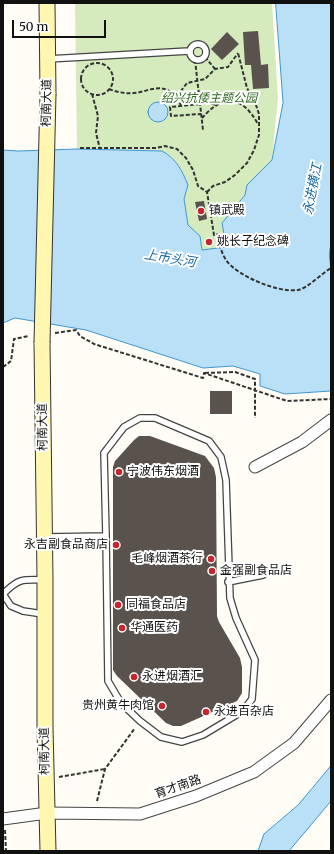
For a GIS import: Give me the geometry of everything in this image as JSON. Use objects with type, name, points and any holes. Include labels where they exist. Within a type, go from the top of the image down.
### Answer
[{"type":"main road","name":"柯南大道","points":[[48,3],[48,94],[42,343],[48,851]]},
{"type":"street","points":[[255,467],[302,442],[331,420]]},
{"type":"street","name":"育才南路","points":[[4,819],[47,813],[140,814],[196,796],[254,772],[294,743],[330,703]]},
{"type":"lane","points":[[199,44],[205,49],[205,57],[200,61],[195,60],[190,57],[189,51],[192,46],[199,44]]},
{"type":"lane","points":[[48,59],[189,51]]},
{"type":"lane","points":[[140,418],[155,418],[209,441],[221,457],[226,480],[228,582],[230,598],[236,618],[255,660],[252,699],[243,711],[203,735],[182,742],[161,737],[140,721],[121,703],[108,680],[106,536],[104,453],[124,427],[140,418]]},
{"type":"lane","points":[[44,537],[106,536]]},
{"type":"lane","points":[[228,582],[263,575]]},
{"type":"lane","points":[[45,580],[23,579],[12,585],[3,594],[11,606],[23,611],[45,614]]},
{"type":"path","points":[[177,96],[187,83],[205,79],[216,69],[228,67],[238,53],[247,88],[259,114],[259,135],[247,163],[235,175],[225,182],[213,186],[207,192]]},
{"type":"path","points":[[205,57],[216,69]]},
{"type":"path","points":[[195,60],[203,130]]},
{"type":"path","points":[[100,64],[109,69],[113,79],[109,89],[101,94],[92,94],[87,92],[81,83],[82,72],[90,65],[100,64]]},
{"type":"path","points":[[109,89],[119,93],[134,93],[153,88],[164,88],[177,96],[181,106]]},
{"type":"path","points":[[92,94],[98,116],[96,133],[100,149]]},
{"type":"path","points":[[199,100],[216,106]]},
{"type":"path","points":[[202,118],[216,106],[226,101],[234,101],[251,112],[259,125]]},
{"type":"path","points":[[200,104],[170,107],[171,116],[201,114]]},
{"type":"path","points":[[80,148],[156,148],[165,146],[177,149],[186,158],[193,170],[198,186],[207,192],[214,235],[218,234],[219,246],[227,261],[239,273],[262,284],[298,290],[331,268]]},
{"type":"path","points":[[76,330],[80,336],[94,344],[202,378],[204,373]]},
{"type":"path","points":[[3,367],[11,361],[14,339]]},
{"type":"path","points":[[204,373],[235,372],[255,379],[255,418]]},
{"type":"path","points":[[204,373],[287,401],[331,399]]},
{"type":"path","points":[[94,813],[105,769],[140,721]]},
{"type":"path","points":[[46,780],[105,769]]},
{"type":"path","points":[[4,819],[6,851]]},
{"type":"green space","name":"绍兴抗倭主题公园","points":[[75,3],[272,3],[278,98],[272,160],[247,185],[245,195],[222,223],[226,247],[202,250],[200,236],[188,226],[184,199],[188,185],[180,167],[167,154],[154,150],[77,149]]},
{"type":"water","points":[[276,3],[331,3],[331,246],[329,254],[331,268],[331,391],[285,394],[260,386],[260,374],[233,366],[203,368],[86,330],[15,318],[3,323],[3,150],[18,151],[77,149],[162,151],[172,158],[181,170],[188,185],[184,199],[188,225],[200,236],[202,250],[226,247],[222,223],[245,195],[247,185],[272,160],[283,103]]},
{"type":"water","points":[[158,102],[165,105],[168,112],[165,119],[158,122],[151,119],[148,112],[151,105]]},
{"type":"water","points":[[331,766],[331,801],[289,851],[258,851],[264,834],[298,805]]},
{"type":"building","points":[[258,31],[261,65],[268,64],[269,88],[253,89],[251,65],[245,65],[243,32]]},
{"type":"building","points":[[227,32],[239,44],[222,60],[211,49]]},
{"type":"building","name":"镇武殿","points":[[204,201],[207,219],[199,221],[195,202]]},
{"type":"building","points":[[210,391],[232,391],[232,414],[210,414]]},
{"type":"building","points":[[139,436],[150,436],[205,456],[214,468],[216,477],[217,616],[240,658],[242,667],[242,693],[237,701],[181,726],[173,726],[166,723],[117,676],[113,670],[113,467],[115,461]]},
{"type":"place","name":"镇武殿","points":[[201,211]]},
{"type":"place","name":"姚长子纪念碑","points":[[209,242]]},
{"type":"place","name":"宁波伟东烟酒","points":[[119,472]]},
{"type":"place","name":"永吉副食品商店","points":[[116,545]]},
{"type":"place","name":"毛峰烟酒茶行","points":[[211,559]]},
{"type":"place","name":"金强副食品店","points":[[212,571]]},
{"type":"place","name":"同福食品店","points":[[118,605]]},
{"type":"place","name":"华通医药","points":[[122,628]]},
{"type":"place","name":"永进烟酒汇","points":[[134,677]]},
{"type":"place","name":"贵州黄牛肉馆","points":[[162,706]]},
{"type":"place","name":"永进百杂店","points":[[206,712]]},
{"type":"water label","name":"永进横江","points":[[313,189]]},
{"type":"water label","name":"上市头河","points":[[170,259]]}]
